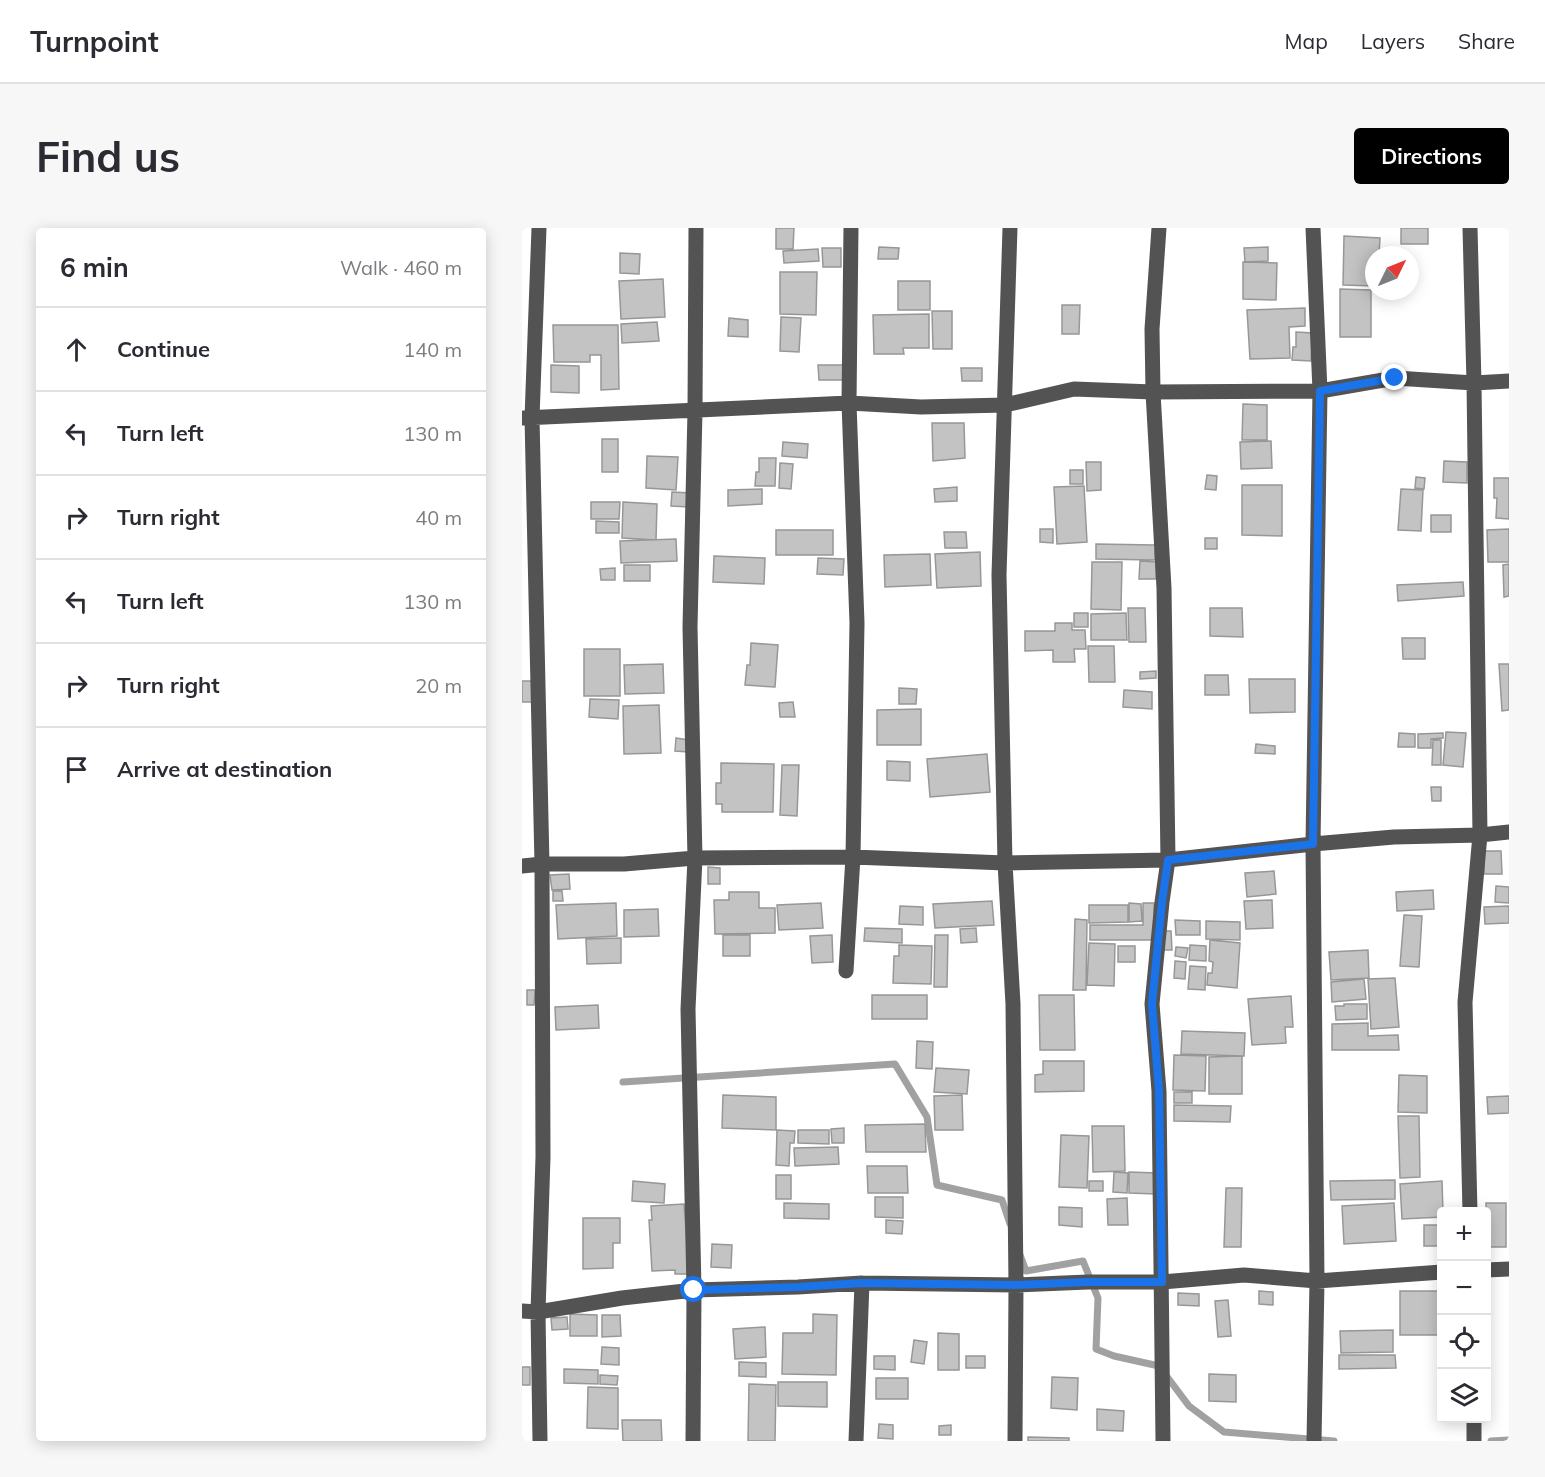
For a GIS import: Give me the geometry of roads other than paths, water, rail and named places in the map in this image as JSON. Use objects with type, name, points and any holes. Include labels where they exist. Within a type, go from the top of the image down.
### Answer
[{"type":"street","points":[[539,228],[527,418],[542,864],[543,1157],[538,1312],[540,1441]]},
{"type":"street","points":[[693,1441],[694,1290],[688,1009],[695,858],[690,627],[696,228]]},
{"type":"street","points":[[846,971],[853,857],[857,623],[849,403],[851,228]]},
{"type":"street","points":[[1010,228],[999,575],[1005,863],[1013,1004],[1015,1441]]},
{"type":"street","points":[[1159,228],[1152,329],[1153,392],[1164,588],[1168,860],[1152,1004],[1159,1091],[1163,1441]]},
{"type":"street","points":[[1313,228],[1320,391],[1313,844],[1317,1281],[1314,1441]]},
{"type":"street","points":[[1470,228],[1480,835],[1465,1002],[1470,1207]]},
{"type":"street","points":[[527,418],[849,403],[921,407],[1005,405],[1074,389],[1153,392],[1320,391],[1395,378],[1474,383],[1509,381]]},
{"type":"street","points":[[522,866],[624,864],[695,858],[853,857],[1005,863],[1168,860],[1394,837],[1509,832]]},
{"type":"street","points":[[1491,1270],[1509,1269]]},
{"type":"street","points":[[522,1311],[538,1312],[622,1298],[694,1290],[862,1283],[1016,1285],[1162,1282],[1244,1275],[1317,1281],[1437,1272]]},
{"type":"street","points":[[856,1441],[862,1283]]},
{"type":"street","points":[[1474,1423],[1474,1441]]},
{"type":"waterway","points":[[623,1082],[895,1064],[927,1117],[937,1185],[1002,1200],[1010,1224]]},
{"type":"waterway","points":[[1020,1255],[1026,1271],[1083,1261],[1098,1298],[1096,1349],[1114,1356],[1159,1366],[1189,1406],[1224,1432],[1334,1441]]},
{"type":"waterway","points":[[1491,1441],[1509,1440]]}]
